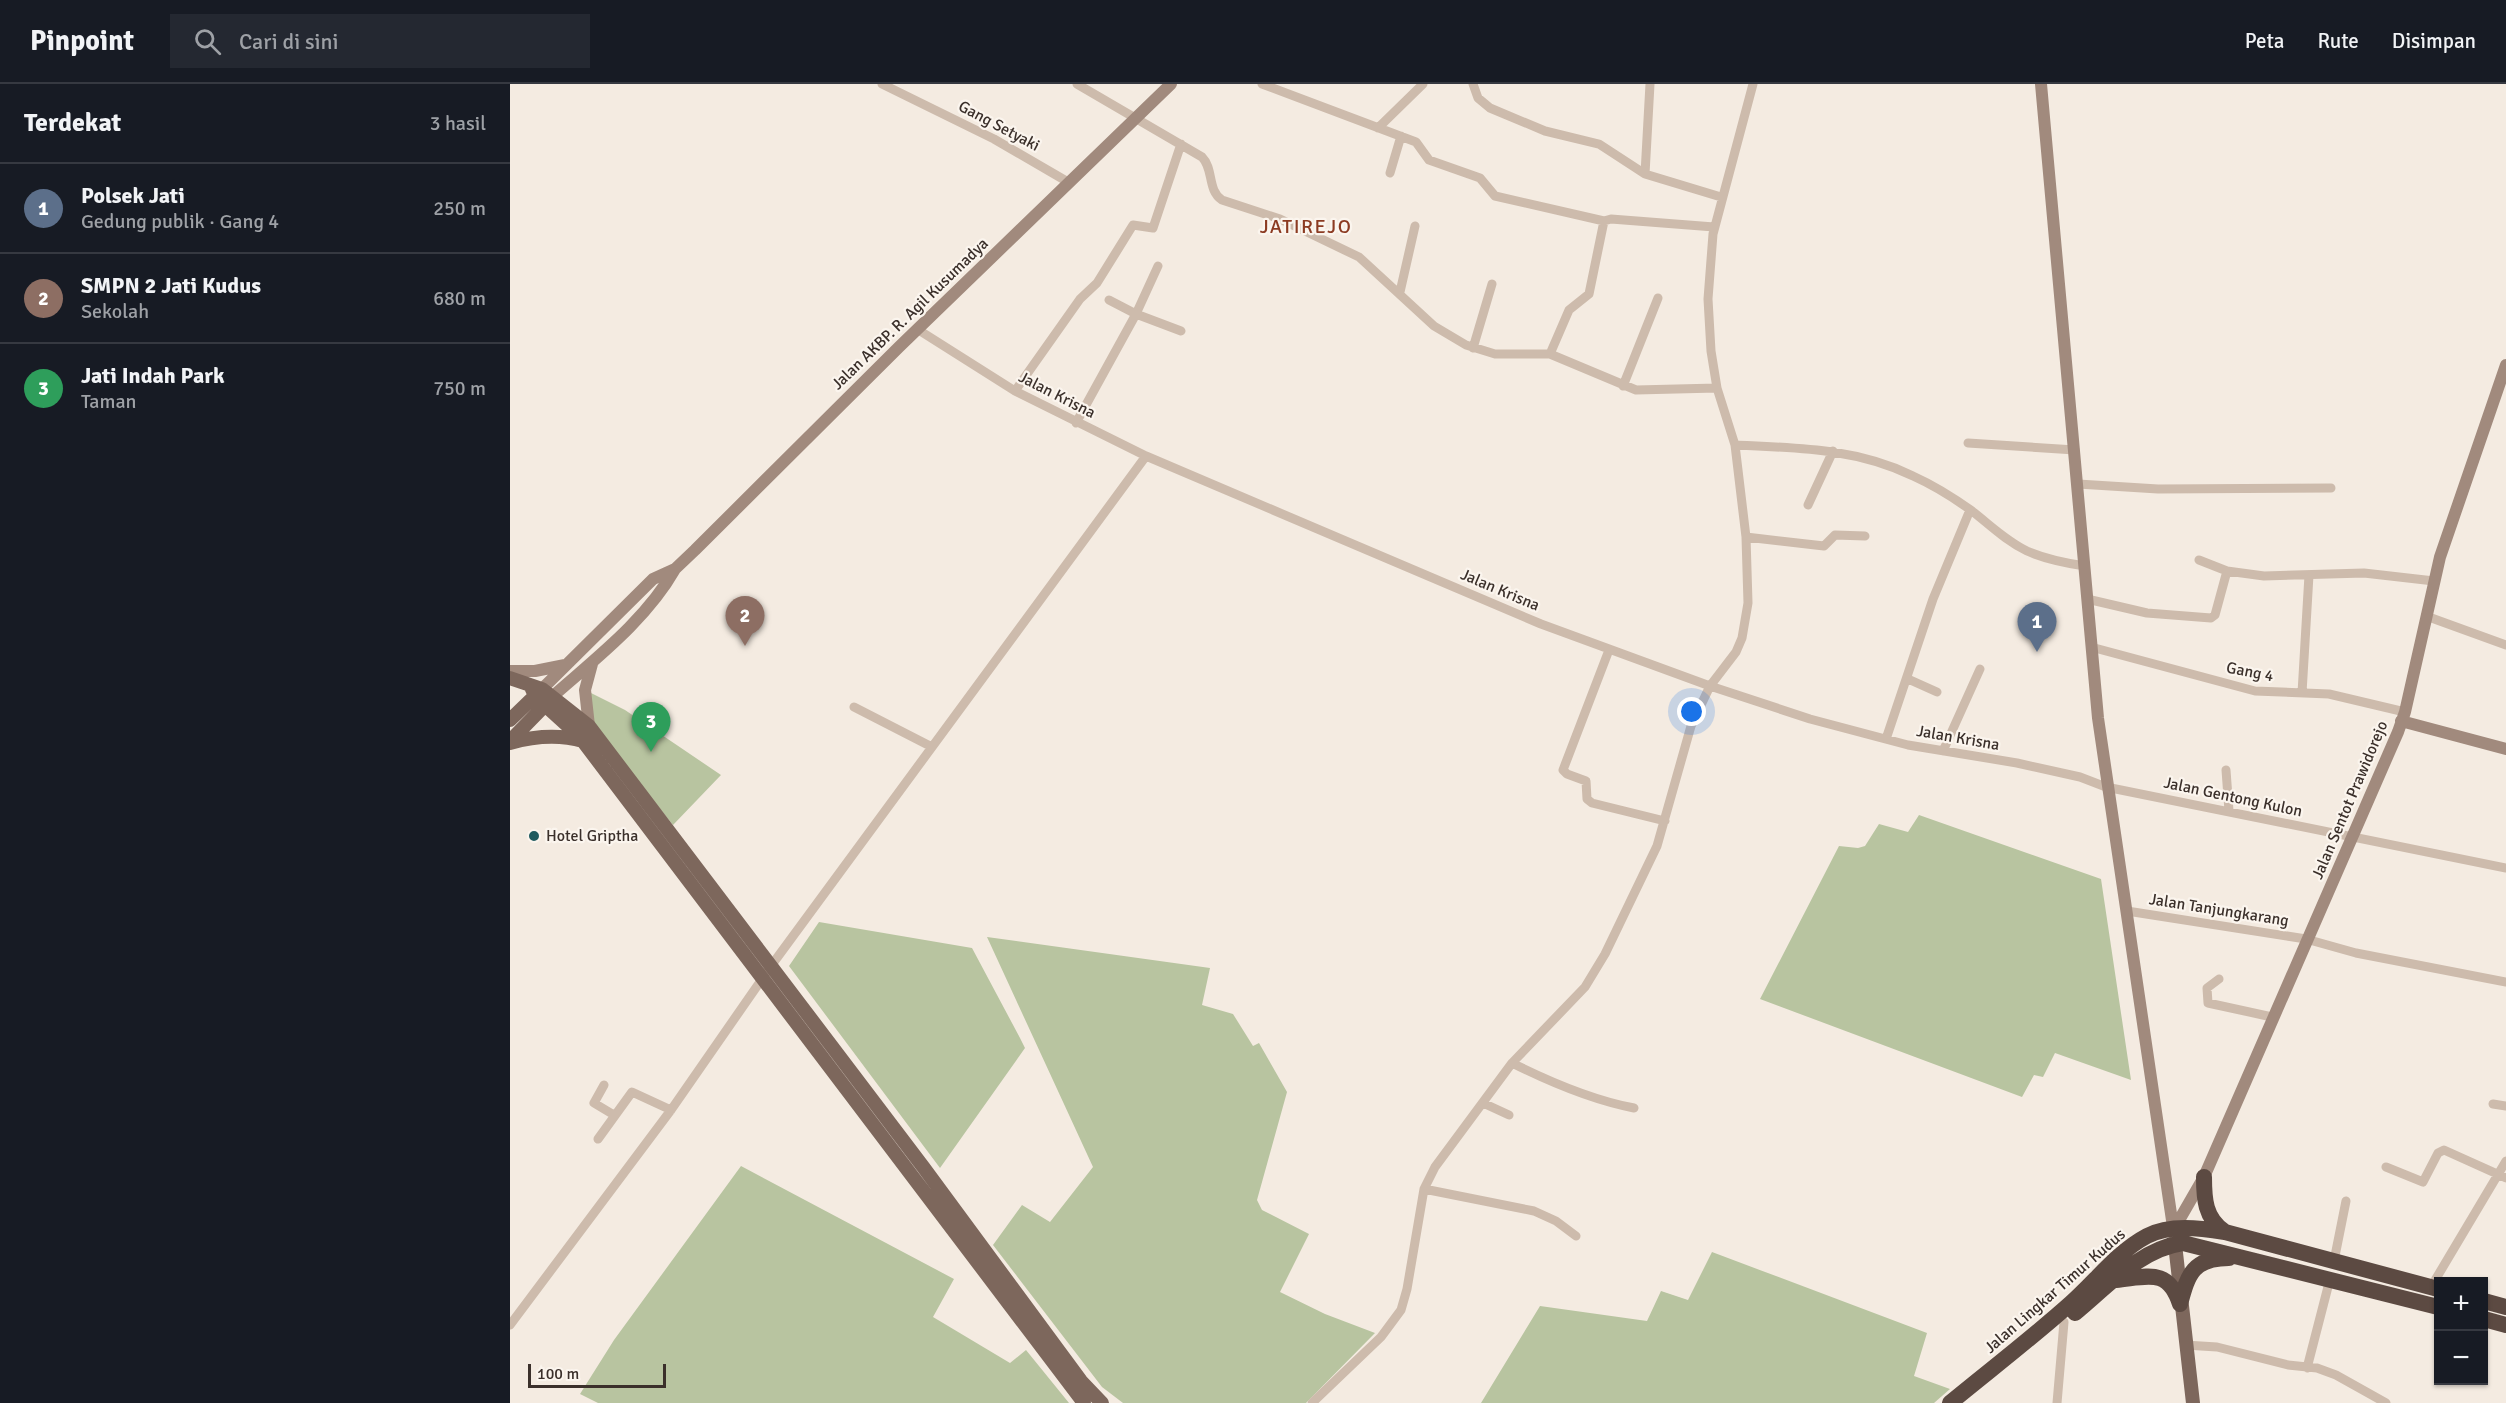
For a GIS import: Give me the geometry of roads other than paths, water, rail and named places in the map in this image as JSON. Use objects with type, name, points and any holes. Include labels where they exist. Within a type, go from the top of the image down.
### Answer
[{"type":"highway","points":[[2204,1177],[2208,1214],[2212,1223],[2224,1232]]},
{"type":"highway","name":"Jalan Lingkar Timur Kudus","points":[[1965,1403],[2141,1259],[2175,1237],[2203,1228],[2434,1288]]},
{"type":"highway","name":"Jalan Lingkar Timur Kudus","points":[[1950,1403],[2072,1303],[2116,1260],[2148,1236],[2175,1237],[2434,1306]]},
{"type":"highway","points":[[2180,1304],[2187,1277],[2197,1266],[2210,1259],[2256,1259]]},
{"type":"highway","points":[[2116,1280],[2158,1277],[2168,1281],[2175,1289],[2180,1304]]},
{"type":"highway","points":[[2488,1302],[2506,1306]]},
{"type":"highway","points":[[2488,1320],[2506,1324]]},
{"type":"main road","name":"Jalan AKBP. R. Agil Kusumadya","points":[[510,720],[541,694],[594,660],[660,594],[675,569],[917,329],[1171,84]]},
{"type":"main road","points":[[2041,84],[2091,647],[2106,787],[2152,1070],[2161,1152],[2175,1237],[2180,1304],[2193,1403]]},
{"type":"main road","name":"Jalan Sentot Prawidorejo","points":[[2175,1237],[2204,1177],[2403,717],[2440,557],[2502,390],[2506,365]]},
{"type":"main road","name":"Jalan AKBP. R. Agil Kusumadya","points":[[510,742],[541,694],[565,665],[653,579],[675,569]]},
{"type":"main road","points":[[589,726],[585,690],[594,660]]},
{"type":"main road","points":[[510,670],[535,671],[565,665]]},
{"type":"main road","points":[[510,678],[541,694],[589,726],[1081,1381],[1102,1403]]},
{"type":"main road","points":[[541,694],[583,741],[1084,1403]]},
{"type":"main road","points":[[2403,717],[2506,749]]},
{"type":"main road","points":[[510,742],[531,737],[551,736],[583,741]]},
{"type":"street","name":"Gang Setyaki","points":[[882,84],[994,139],[1068,182]]},
{"type":"street","points":[[1077,84],[1206,161],[1218,197],[1280,219],[1348,250],[1370,265],[1444,334],[1473,348],[1495,354],[1550,354],[1623,386],[1646,390],[1717,388]]},
{"type":"street","points":[[1262,84],[1416,142],[1425,156],[1434,163],[1480,178],[1495,196],[1604,221],[1611,219],[1714,227]]},
{"type":"street","points":[[1378,128],[1423,84]]},
{"type":"street","points":[[1482,84],[1474,89],[1490,108],[1545,131],[1599,144],[1645,174],[1721,197]]},
{"type":"street","points":[[1645,174],[1650,84]]},
{"type":"street","points":[[1312,1403],[1390,1327],[1401,1310],[1407,1289],[1424,1189],[1435,1167],[1512,1062],[1585,987],[1597,970],[1653,857],[1665,821],[1687,736],[1710,686],[1736,652],[1745,627],[1748,588],[1746,537],[1735,445],[1717,388],[1708,315],[1714,227],[1753,84]]},
{"type":"street","points":[[1390,173],[1401,136]]},
{"type":"street","points":[[1015,392],[1080,299],[1097,283],[1133,225],[1153,228],[1181,144]]},
{"type":"street","points":[[1550,354],[1569,310],[1589,294],[1604,221]]},
{"type":"street","points":[[1400,292],[1415,226]]},
{"type":"street","points":[[1076,423],[1136,314],[1158,266]]},
{"type":"street","points":[[1473,348],[1492,284]]},
{"type":"street","points":[[1623,386],[1658,298]]},
{"type":"street","points":[[1109,300],[1136,314],[1181,331]]},
{"type":"street","name":"Jalan Krisna","points":[[917,329],[1015,392],[1076,423],[1146,456],[1541,624],[1710,686],[1810,719],[1886,739],[2080,777],[2106,787]]},
{"type":"street","points":[[1968,443],[2075,450]]},
{"type":"street","points":[[1735,445],[1833,451],[1879,461],[1914,476],[1970,510],[2002,536],[2029,552],[2061,562],[2085,566]]},
{"type":"street","points":[[1808,505],[1833,451]]},
{"type":"street","points":[[510,1325],[671,1110],[771,966],[1146,456]]},
{"type":"street","points":[[2078,484],[2157,489],[2331,488]]},
{"type":"street","points":[[1886,739],[1934,599],[1970,510]]},
{"type":"street","points":[[1746,537],[1824,546],[1835,535],[1865,536]]},
{"type":"street","points":[[2199,560],[2227,571],[2264,576],[2364,573],[2434,581]]},
{"type":"street","points":[[2087,599],[2147,614],[2211,618],[2215,615],[2227,571]]},
{"type":"street","points":[[2302,693],[2309,575]]},
{"type":"street","points":[[2426,616],[2506,645]]},
{"type":"street","name":"Gang 4","points":[[2091,647],[2255,691],[2329,694],[2403,717]]},
{"type":"street","points":[[1609,650],[1563,770],[1567,774],[1586,781],[1587,799],[1592,803],[1665,821]]},
{"type":"street","points":[[1942,751],[1980,669]]},
{"type":"street","points":[[1908,679],[1937,692]]},
{"type":"street","points":[[854,707],[932,747]]},
{"type":"street","points":[[2226,770],[2229,811]]},
{"type":"street","name":"Jalan Gentong Kulon","points":[[2106,787],[2506,868]]},
{"type":"street","name":"Jalan Tanjungkarang","points":[[2127,911],[2306,939],[2356,953],[2506,982]]},
{"type":"street","points":[[2219,979],[2207,988],[2208,1003],[2272,1017]]},
{"type":"street","points":[[1512,1062],[1538,1076],[1604,1101],[1634,1108]]},
{"type":"street","points":[[604,1085],[594,1104],[614,1115]]},
{"type":"street","points":[[598,1139],[632,1092],[671,1110]]},
{"type":"street","points":[[1483,1102],[1509,1115]]},
{"type":"street","points":[[2493,1104],[2506,1106]]},
{"type":"street","points":[[2386,1167],[2423,1182],[2438,1153],[2444,1150],[2502,1177]]},
{"type":"street","points":[[2442,1277],[2502,1177],[2506,1161]]},
{"type":"street","points":[[1424,1189],[1534,1212],[1556,1221],[1576,1236]]},
{"type":"street","points":[[2334,1261],[2346,1201]]},
{"type":"street","points":[[2307,1368],[2330,1279]]},
{"type":"street","points":[[2057,1403],[2064,1322]]},
{"type":"street","points":[[2185,1345],[2217,1347],[2307,1368],[2317,1368],[2336,1375],[2386,1403]]},
{"type":"place","name":"SMPN 2 Jati Kudus","points":[[745,646]]},
{"type":"place","name":"Polsek Jati","points":[[2037,652]]},
{"type":"place","name":"Jati Indah Park","points":[[651,752]]},
{"type":"place","name":"Hotel Griptha","points":[[534,836]]},
{"type":"district","name":"JATIREJO","points":[[1306,226]]}]
